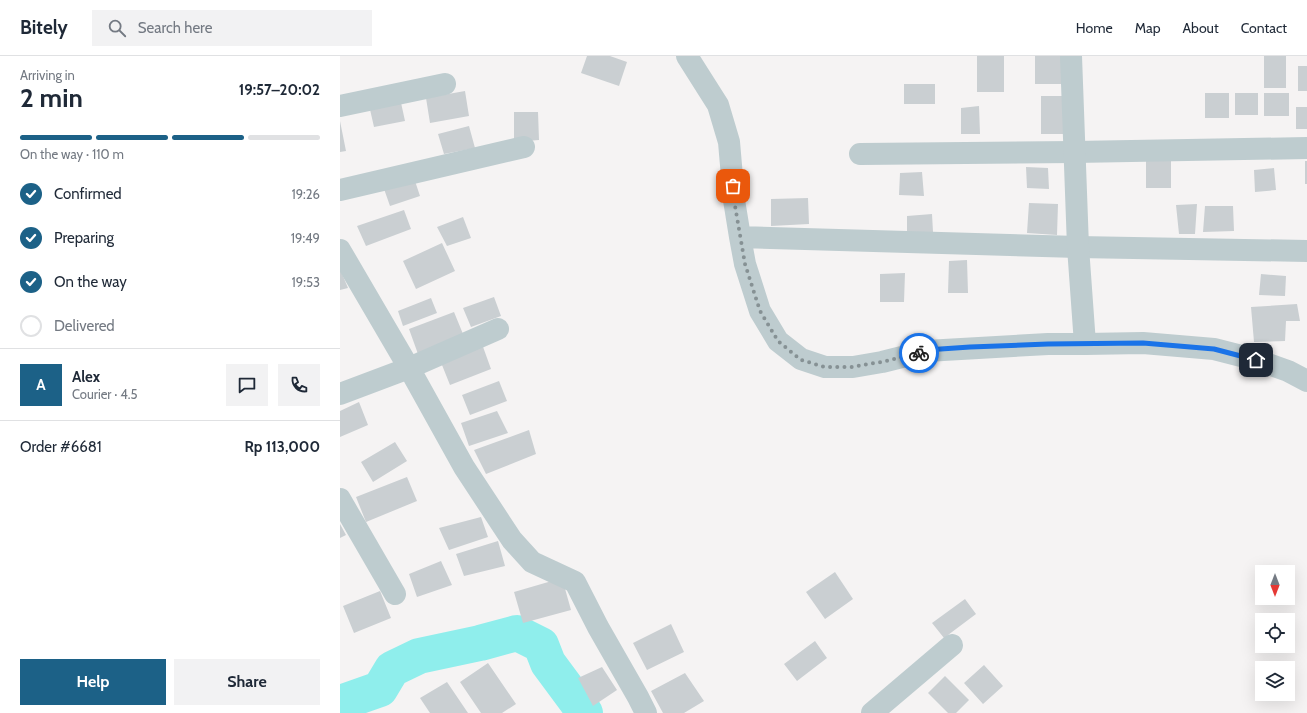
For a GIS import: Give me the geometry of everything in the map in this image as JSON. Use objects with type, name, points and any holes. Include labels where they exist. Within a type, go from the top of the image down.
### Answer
[{"type":"street","points":[[687,56],[718,105],[729,142],[734,200],[740,237],[745,264],[760,311],[778,341],[801,360],[825,367],[853,367],[882,362],[926,350],[1048,344],[1143,343],[1214,349],[1256,360],[1288,371],[1307,381]]},
{"type":"street","points":[[1071,56],[1078,247],[1085,344]]},
{"type":"street","points":[[340,106],[445,84]]},
{"type":"street","points":[[340,190],[524,146]]},
{"type":"street","points":[[860,154],[1307,148]]},
{"type":"street","points":[[740,237],[1078,247],[1307,251]]},
{"type":"street","points":[[340,250],[409,368],[464,467],[512,540],[532,562],[574,582],[646,713]]},
{"type":"street","points":[[340,394],[409,368],[498,329]]},
{"type":"street","points":[[340,499],[395,594]]},
{"type":"street","points":[[872,713],[952,645]]},
{"type":"building","points":[[587,56],[610,56],[627,62],[619,86],[581,73]]},
{"type":"building","points":[[977,56],[1004,56],[1004,92],[977,92]]},
{"type":"building","points":[[1035,56],[1062,56],[1062,84],[1035,84]]},
{"type":"building","points":[[1264,56],[1286,56],[1286,88],[1264,88]]},
{"type":"building","points":[[1298,66],[1307,66],[1307,91],[1298,91]]},
{"type":"building","points":[[904,84],[935,84],[935,104],[904,104]]},
{"type":"building","points":[[465,91],[469,116],[430,123],[426,98]]},
{"type":"building","points":[[1205,93],[1229,93],[1229,118],[1205,118]]},
{"type":"building","points":[[1235,93],[1258,93],[1258,115],[1235,115]]},
{"type":"building","points":[[1264,93],[1289,93],[1289,116],[1264,116]]},
{"type":"building","points":[[1041,96],[1070,96],[1070,134],[1041,134]]},
{"type":"building","points":[[400,98],[405,121],[374,127],[369,105]]},
{"type":"building","points":[[979,106],[980,134],[961,134],[961,108]]},
{"type":"building","points":[[1296,107],[1307,107],[1307,129],[1296,129]]},
{"type":"building","points":[[514,112],[538,112],[539,140],[514,142]]},
{"type":"building","points":[[340,121],[346,151],[340,152]]},
{"type":"building","points":[[469,126],[475,148],[444,154],[438,134]]},
{"type":"building","points":[[1146,155],[1171,155],[1171,188],[1146,188]]},
{"type":"building","points":[[1305,161],[1307,161],[1307,184],[1305,184]]},
{"type":"building","points":[[1026,167],[1048,168],[1049,189],[1027,188]]},
{"type":"building","points":[[1274,168],[1276,190],[1255,192],[1254,170]]},
{"type":"building","points":[[922,172],[924,196],[899,195],[900,173]]},
{"type":"building","points":[[414,178],[420,196],[390,206],[383,186]]},
{"type":"building","points":[[808,198],[809,224],[771,226],[771,199]]},
{"type":"building","points":[[1029,203],[1058,204],[1057,235],[1027,233]]},
{"type":"building","points":[[1197,204],[1195,234],[1179,234],[1176,205]]},
{"type":"building","points":[[1205,206],[1233,206],[1234,231],[1203,232]]},
{"type":"building","points":[[404,210],[411,229],[366,246],[357,226]]},
{"type":"building","points":[[932,214],[933,232],[907,232],[907,216]]},
{"type":"building","points":[[463,217],[471,238],[447,246],[437,227]]},
{"type":"building","points":[[442,243],[455,271],[416,289],[403,261]]},
{"type":"building","points":[[967,260],[968,293],[948,293],[949,261]]},
{"type":"building","points":[[340,269],[348,288],[340,290]]},
{"type":"building","points":[[905,273],[904,302],[880,302],[880,274]]},
{"type":"building","points":[[1261,274],[1286,276],[1285,296],[1259,295]]},
{"type":"building","points":[[494,297],[501,316],[471,327],[463,308]]},
{"type":"building","points":[[431,298],[437,313],[403,326],[398,311]]},
{"type":"building","points":[[1297,304],[1300,321],[1286,321],[1285,341],[1254,342],[1251,307]]},
{"type":"building","points":[[454,312],[463,334],[418,354],[409,329]]},
{"type":"building","points":[[482,344],[491,369],[450,385],[440,360]]},
{"type":"building","points":[[499,381],[507,401],[470,415],[462,395]]},
{"type":"building","points":[[359,402],[368,425],[340,437],[340,411]]},
{"type":"building","points":[[497,411],[508,433],[469,446],[461,423]]},
{"type":"building","points":[[529,430],[536,454],[486,474],[474,450]]},
{"type":"building","points":[[395,442],[407,461],[373,482],[361,462]]},
{"type":"building","points":[[407,477],[417,501],[366,522],[356,497]]},
{"type":"building","points":[[481,517],[488,537],[449,550],[439,528]]},
{"type":"building","points":[[340,524],[346,535],[340,538]]},
{"type":"building","points":[[498,541],[505,566],[464,576],[456,554]]},
{"type":"building","points":[[441,561],[452,585],[417,597],[409,574]]},
{"type":"building","points":[[835,572],[853,599],[825,619],[806,592]]},
{"type":"building","points":[[562,578],[571,610],[523,623],[514,592]]},
{"type":"building","points":[[380,591],[391,618],[354,633],[343,606]]},
{"type":"building","points":[[965,599],[976,614],[944,638],[932,623]]},
{"type":"building","points":[[671,624],[684,652],[647,670],[633,643]]},
{"type":"building","points":[[815,641],[827,658],[797,681],[784,664]]},
{"type":"building","points":[[488,663],[516,704],[502,713],[481,713],[460,682]]},
{"type":"building","points":[[984,665],[1003,686],[983,704],[964,683]]},
{"type":"building","points":[[602,667],[617,690],[593,706],[578,678]]},
{"type":"building","points":[[685,673],[704,701],[684,713],[663,713],[651,691]]},
{"type":"building","points":[[945,676],[969,700],[956,713],[948,713],[928,693]]},
{"type":"building","points":[[447,682],[468,713],[430,713],[420,698]]},
{"type":"waterway","points":[[340,703],[380,689],[392,669],[419,656],[480,643],[517,633],[541,645],[548,663],[585,713]]},
{"type":"way so far","points":[[733,186],[745,264],[760,311],[778,341],[801,360],[825,367],[853,367],[919,353]]},
{"type":"route","points":[[919,353],[926,350],[970,347],[1143,343],[1214,349],[1256,360]]}]
